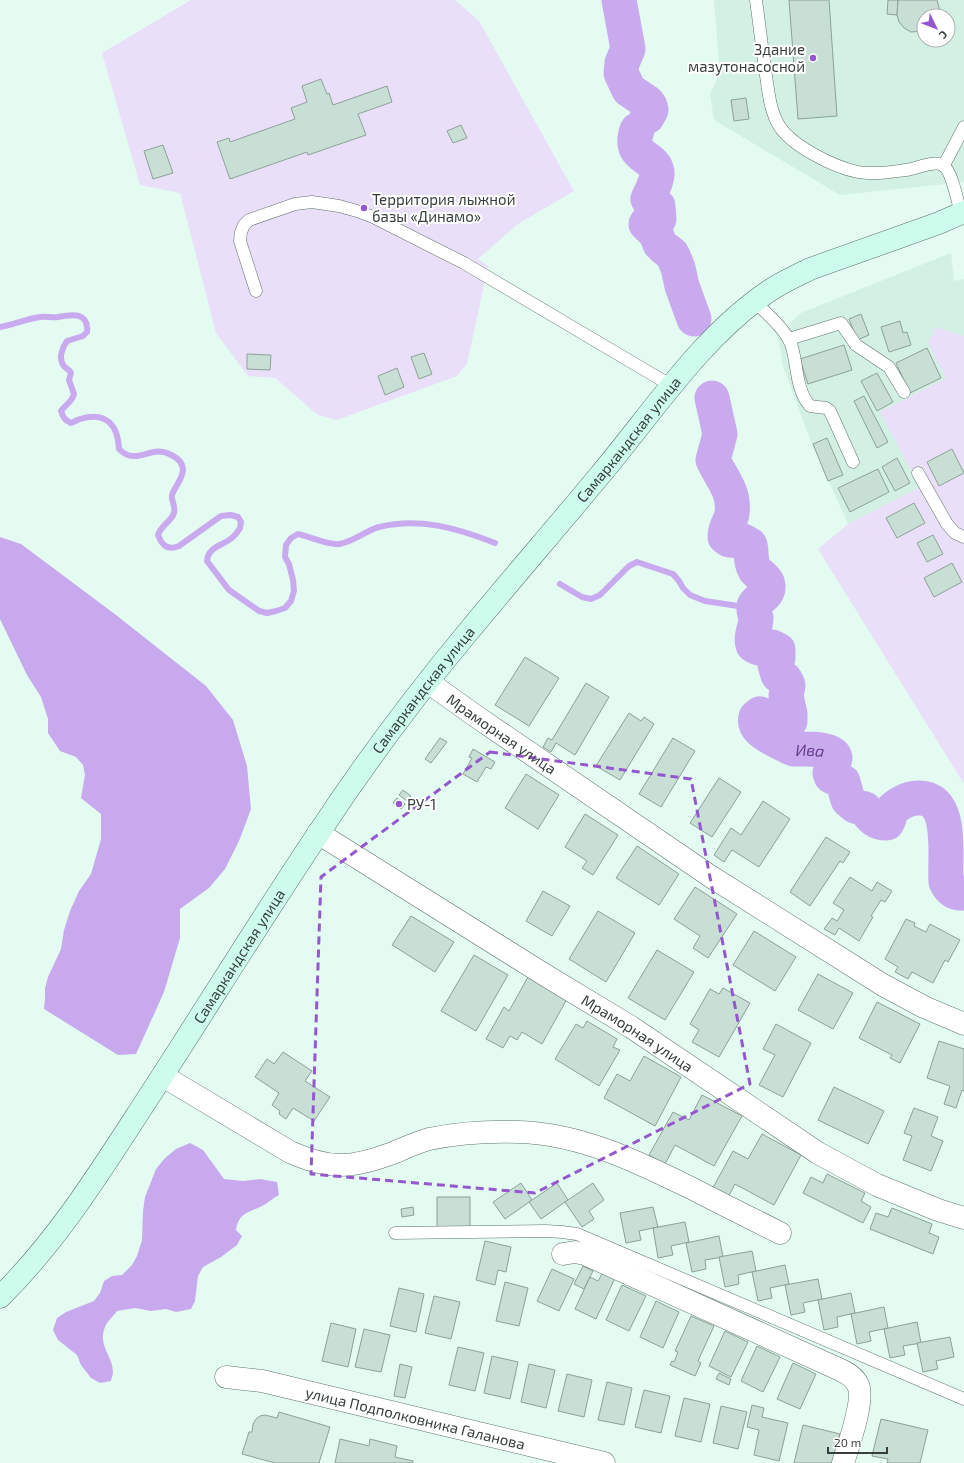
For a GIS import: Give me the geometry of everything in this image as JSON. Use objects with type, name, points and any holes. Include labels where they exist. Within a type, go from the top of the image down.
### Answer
[{"type":"street","name":"Самаркандская улица","points":[[0,1297],[30,1264],[69,1214],[113,1151],[318,833],[388,734],[467,633],[616,456],[711,340],[739,313],[772,288],[810,269],[963,213]]},
{"type":"street","name":"Мраморная улица","points":[[428,682],[477,718],[710,876],[883,985],[924,1007],[964,1024]]},
{"type":"street","name":"Мраморная улица","points":[[318,833],[631,1027],[818,1153],[877,1185],[938,1210],[964,1218]]},
{"type":"street","points":[[162,1076],[290,1152],[325,1164],[340,1166],[370,1161],[411,1144],[429,1139],[460,1134],[520,1132],[551,1135],[614,1152],[641,1163],[780,1233]]},
{"type":"street","points":[[563,1254],[576,1252],[585,1254],[851,1376],[860,1387],[860,1399],[843,1463]]},
{"type":"street","name":"улица Подполковника Галанова","points":[[226,1377],[262,1381],[604,1463]]},
{"type":"lane","points":[[756,0],[770,102],[778,124],[790,138],[812,153],[857,172],[883,173],[908,170],[934,163],[940,163],[944,165],[950,176],[963,213]]},
{"type":"lane","points":[[944,165],[964,127]]},
{"type":"lane","points":[[256,291],[240,241],[241,232],[244,225],[256,216],[295,204],[312,202],[339,206],[372,217],[464,263],[672,386]]},
{"type":"lane","points":[[754,301],[789,339],[799,383],[806,402],[810,406],[826,408],[830,411],[853,462]]},
{"type":"lane","points":[[789,339],[841,323],[856,345],[889,367],[904,392]]},
{"type":"lane","points":[[918,473],[947,524],[955,533],[964,537]]},
{"type":"lane","points":[[395,1233],[546,1231],[577,1234],[964,1399]]},
{"type":"highlighted area","points":[[490,752],[691,779],[750,1084],[535,1193],[311,1174],[321,877]]},
{"type":"shaded area","name":"Территория лыжной базы «Динамо»","points":[[191,0],[455,0],[479,21],[574,191],[518,224],[478,259],[488,266],[467,364],[457,376],[337,420],[318,415],[275,378],[248,376],[216,333],[180,193],[140,185],[102,53]]},
{"type":"shaded area","points":[[714,0],[964,0],[964,182],[840,195],[714,120],[710,94],[720,73]]},
{"type":"shaded area","points":[[951,253],[954,281],[964,279],[964,336],[936,327],[929,343],[946,378],[921,487],[848,524],[810,439],[783,366],[778,337],[790,328],[792,321],[801,313]]},
{"type":"shaded area","points":[[936,327],[964,336],[964,784],[818,549],[848,524],[920,487],[880,412],[946,378],[928,343]]},
{"type":"shaded area","points":[[0,537],[21,544],[116,615],[206,686],[233,720],[247,766],[251,809],[239,841],[225,869],[209,888],[180,909],[180,938],[164,992],[136,1054],[118,1055],[44,1009],[45,988],[48,977],[61,949],[64,930],[70,911],[79,891],[91,874],[101,839],[101,814],[81,798],[85,775],[83,765],[76,757],[60,751],[48,733],[48,719],[41,697],[27,675],[0,619]]},
{"type":"shaded area","points":[[190,1143],[203,1150],[224,1179],[243,1181],[260,1179],[277,1182],[279,1195],[264,1205],[242,1216],[237,1224],[236,1230],[242,1236],[237,1245],[221,1257],[203,1267],[198,1276],[195,1301],[191,1309],[176,1312],[166,1309],[151,1311],[135,1308],[117,1311],[107,1323],[103,1337],[113,1374],[111,1381],[100,1383],[91,1378],[81,1365],[77,1355],[58,1340],[53,1330],[57,1318],[66,1312],[94,1301],[100,1293],[104,1281],[112,1276],[122,1275],[132,1265],[137,1256],[142,1240],[145,1197],[156,1169],[165,1158],[176,1149]]},
{"type":"building","name":"Здание мазутонасосной","points":[[789,0],[829,0],[837,116],[798,119]]},
{"type":"building","points":[[888,0],[898,0],[897,15],[887,14]]},
{"type":"building","points":[[898,0],[937,0],[939,8],[916,8],[916,32],[911,32],[904,28],[899,22],[897,15]]},
{"type":"building","points":[[321,79],[327,94],[329,93],[333,105],[387,86],[392,102],[358,114],[366,135],[308,155],[307,152],[230,179],[217,142],[229,138],[230,142],[295,119],[291,108],[307,102],[302,86]]},
{"type":"building","points":[[746,98],[749,119],[734,121],[731,100]]},
{"type":"building","points":[[461,125],[467,138],[453,143],[447,131]]},
{"type":"building","points":[[163,145],[173,173],[153,179],[144,151]]},
{"type":"building","points":[[861,314],[869,335],[857,340],[849,319]]},
{"type":"building","points":[[900,321],[903,333],[907,332],[911,345],[889,352],[881,327]]},
{"type":"building","points":[[844,345],[852,370],[808,384],[800,359]]},
{"type":"building","points":[[927,348],[941,378],[910,393],[896,363]]},
{"type":"building","points":[[424,353],[432,374],[419,379],[411,357]]},
{"type":"building","points":[[247,354],[271,355],[270,370],[247,369]]},
{"type":"building","points":[[397,368],[404,387],[385,395],[378,376]]},
{"type":"building","points":[[877,373],[893,402],[877,411],[861,381]]},
{"type":"building","points":[[864,396],[888,442],[877,448],[854,401]]},
{"type":"building","points":[[827,438],[843,475],[828,481],[813,444]]},
{"type":"building","points":[[952,449],[964,473],[939,486],[927,462]]},
{"type":"building","points":[[897,458],[910,483],[895,491],[882,467]]},
{"type":"building","points":[[878,469],[889,492],[850,512],[838,488]]},
{"type":"building","points":[[914,503],[925,523],[897,538],[886,518]]},
{"type":"building","points":[[933,535],[943,554],[927,562],[917,543]]},
{"type":"building","points":[[952,563],[962,582],[934,597],[924,578]]},
{"type":"building","points":[[525,657],[559,678],[529,726],[495,705]]},
{"type":"building","points":[[586,683],[609,697],[575,755],[556,743],[551,752],[543,747],[548,738],[552,740]]},
{"type":"building","points":[[629,713],[641,721],[644,717],[654,724],[620,780],[596,766]]},
{"type":"building","points":[[440,738],[447,742],[431,763],[425,759]]},
{"type":"building","points":[[673,738],[695,751],[661,807],[639,794]]},
{"type":"building","points":[[473,749],[495,762],[491,769],[486,767],[477,782],[463,774],[472,758],[469,757]]},
{"type":"building","points":[[526,774],[559,795],[538,829],[505,808]]},
{"type":"building","points":[[719,778],[741,792],[712,837],[690,823]]},
{"type":"building","name":"РУ-1","points":[[403,790],[411,796],[407,801],[399,795]]},
{"type":"building","name":"РУ-1","points":[[397,798],[405,804],[401,809],[393,803]]},
{"type":"building","points":[[763,801],[790,819],[759,867],[732,850],[724,862],[714,855],[731,828],[741,835]]},
{"type":"building","points":[[585,814],[618,835],[593,875],[582,868],[587,861],[565,847]]},
{"type":"building","points":[[826,837],[850,852],[843,863],[840,861],[810,906],[790,892]]},
{"type":"building","points":[[637,846],[679,874],[659,905],[616,878]]},
{"type":"building","points":[[850,877],[872,891],[877,882],[892,891],[885,902],[881,900],[871,916],[873,917],[859,941],[839,928],[835,935],[824,929],[832,918],[837,921],[844,910],[833,903]]},
{"type":"building","points":[[695,887],[737,914],[708,958],[693,948],[700,936],[674,919]]},
{"type":"building","points":[[543,891],[570,906],[552,936],[526,921]]},
{"type":"building","points":[[598,911],[635,933],[606,982],[569,959]]},
{"type":"building","points":[[411,916],[454,942],[435,972],[392,945]]},
{"type":"building","points":[[906,919],[915,923],[914,926],[926,932],[930,924],[960,940],[948,962],[945,960],[933,983],[912,972],[908,979],[895,972],[898,967],[885,959]]},
{"type":"building","points":[[754,931],[796,957],[775,991],[733,965]]},
{"type":"building","points":[[657,950],[694,972],[665,1020],[628,998]]},
{"type":"building","points":[[474,955],[508,975],[476,1031],[441,1011]]},
{"type":"building","points":[[818,974],[853,993],[833,1029],[798,1010]]},
{"type":"building","points":[[528,977],[567,999],[542,1044],[522,1032],[517,1040],[510,1036],[503,1048],[486,1039],[504,1007],[509,1011]]},
{"type":"building","points":[[723,988],[750,1003],[719,1057],[692,1042],[699,1030],[690,1024],[710,989],[719,994]]},
{"type":"building","points":[[877,1002],[920,1024],[900,1063],[890,1058],[892,1055],[859,1038]]},
{"type":"building","points":[[587,1021],[617,1039],[613,1047],[620,1050],[599,1086],[555,1059],[576,1024],[583,1028]]},
{"type":"building","points":[[776,1024],[811,1043],[783,1097],[759,1085],[775,1055],[763,1049]]},
{"type":"building","points":[[939,1041],[964,1049],[964,1091],[962,1090],[956,1108],[944,1104],[950,1086],[927,1078]]},
{"type":"building","points":[[283,1052],[312,1071],[305,1081],[330,1097],[314,1121],[293,1108],[286,1119],[279,1114],[280,1111],[272,1105],[279,1093],[255,1077],[267,1059],[274,1064]]},
{"type":"building","points":[[644,1056],[681,1077],[655,1126],[604,1098],[617,1074],[630,1081]]},
{"type":"building","points":[[834,1087],[884,1111],[868,1144],[818,1120]]},
{"type":"building","points":[[702,1095],[742,1116],[714,1166],[675,1145],[665,1164],[649,1155],[673,1112],[689,1120]]},
{"type":"building","points":[[914,1108],[938,1117],[931,1136],[943,1141],[931,1171],[903,1160],[912,1136],[904,1133]]},
{"type":"building","points":[[762,1134],[801,1155],[774,1205],[735,1184],[725,1203],[709,1195],[733,1151],[748,1159]]},
{"type":"building","points":[[827,1174],[865,1193],[861,1201],[871,1207],[863,1223],[803,1193],[811,1177],[823,1183]]},
{"type":"building","points":[[521,1183],[532,1200],[505,1219],[493,1202]]},
{"type":"building","points":[[557,1183],[568,1200],[541,1219],[529,1202]]},
{"type":"building","points":[[593,1183],[604,1200],[589,1211],[594,1219],[582,1227],[565,1202]]},
{"type":"building","points":[[437,1197],[470,1197],[470,1229],[437,1228]]},
{"type":"building","points":[[413,1207],[414,1215],[402,1217],[401,1209]]},
{"type":"building","points":[[653,1207],[658,1227],[639,1231],[641,1240],[626,1243],[620,1213]]},
{"type":"building","points":[[892,1208],[932,1224],[929,1233],[939,1237],[933,1254],[870,1229],[876,1213],[888,1217]]},
{"type":"building","points":[[685,1222],[689,1242],[671,1246],[673,1255],[658,1258],[653,1228]]},
{"type":"building","points":[[719,1236],[723,1257],[705,1260],[706,1269],[692,1272],[686,1243]]},
{"type":"building","points":[[485,1241],[511,1247],[506,1272],[498,1270],[495,1285],[476,1280]]},
{"type":"building","points":[[752,1251],[756,1271],[738,1275],[739,1284],[725,1287],[719,1257]]},
{"type":"building","points":[[785,1265],[789,1284],[770,1288],[772,1298],[758,1301],[752,1272]]},
{"type":"building","points":[[583,1266],[593,1271],[584,1289],[574,1284]]},
{"type":"building","points":[[552,1269],[574,1279],[559,1311],[537,1301]]},
{"type":"building","points":[[603,1272],[615,1278],[596,1319],[575,1309],[590,1277],[598,1281]]},
{"type":"building","points":[[818,1279],[822,1299],[803,1303],[805,1312],[791,1315],[785,1285]]},
{"type":"building","points":[[505,1282],[528,1288],[519,1326],[496,1321]]},
{"type":"building","points":[[622,1285],[646,1296],[629,1331],[606,1320]]},
{"type":"building","points":[[399,1288],[424,1294],[416,1332],[390,1326]]},
{"type":"building","points":[[851,1293],[855,1313],[837,1317],[838,1327],[824,1330],[818,1300]]},
{"type":"building","points":[[434,1296],[460,1302],[451,1339],[425,1333]]},
{"type":"building","points":[[656,1301],[679,1312],[663,1348],[640,1337]]},
{"type":"building","points":[[884,1307],[888,1328],[869,1332],[871,1341],[857,1344],[851,1314]]},
{"type":"building","points":[[691,1316],[714,1326],[698,1361],[701,1363],[695,1376],[670,1365],[672,1361],[674,1362],[678,1352],[675,1351]]},
{"type":"building","points":[[917,1322],[921,1343],[903,1346],[905,1355],[890,1358],[884,1329]]},
{"type":"building","points":[[331,1323],[356,1329],[348,1367],[322,1361]]},
{"type":"building","points":[[364,1329],[390,1335],[381,1372],[355,1367]]},
{"type":"building","points":[[725,1331],[748,1342],[731,1377],[709,1366]]},
{"type":"building","points":[[950,1337],[954,1357],[936,1361],[938,1369],[923,1372],[917,1343]]},
{"type":"building","points":[[757,1346],[780,1357],[763,1392],[741,1381]]},
{"type":"building","points":[[458,1347],[484,1353],[475,1391],[449,1385]]},
{"type":"building","points":[[492,1356],[518,1362],[510,1399],[484,1393]]},
{"type":"building","points":[[793,1363],[816,1374],[800,1409],[777,1399]]},
{"type":"building","points":[[400,1364],[412,1367],[405,1398],[394,1396]]},
{"type":"building","points":[[529,1364],[555,1370],[546,1408],[521,1402]]},
{"type":"building","points":[[719,1373],[731,1379],[729,1385],[716,1379]]},
{"type":"building","points":[[567,1374],[592,1380],[584,1417],[558,1411]]},
{"type":"building","points":[[607,1382],[632,1388],[624,1425],[598,1420]]},
{"type":"building","points":[[644,1390],[670,1396],[661,1433],[635,1427]]},
{"type":"building","points":[[684,1398],[710,1404],[701,1442],[675,1436]]},
{"type":"building","points":[[752,1405],[764,1408],[762,1417],[788,1423],[779,1461],[754,1455],[759,1430],[747,1427]]},
{"type":"building","points":[[721,1406],[747,1412],[738,1449],[713,1443]]},
{"type":"building","points":[[279,1412],[330,1427],[319,1463],[275,1463],[242,1454],[249,1432],[252,1432],[253,1424],[256,1419],[265,1415],[277,1418]]},
{"type":"building","points":[[881,1419],[928,1430],[920,1463],[887,1463],[888,1459],[872,1456]]},
{"type":"building","points":[[803,1425],[840,1434],[833,1463],[794,1463]]},
{"type":"building","points":[[340,1439],[369,1446],[370,1439],[397,1446],[395,1457],[413,1461],[413,1463],[335,1463]]},
{"type":"waterway","points":[[619,0],[628,49],[622,63],[621,73],[629,90],[647,102],[650,106],[651,110],[647,117]]},
{"type":"waterway","points":[[637,130],[635,146],[638,151],[655,166],[657,172],[655,182],[648,199],[651,203],[658,206],[659,219],[657,222],[648,221],[646,224],[656,234],[660,244],[672,254],[694,319]]},
{"type":"waterway","points":[[0,327],[30,319],[69,315],[78,316],[85,321],[87,325],[87,332],[83,336],[67,341],[61,354],[62,363],[71,373],[69,380],[74,394],[61,411],[63,417],[71,423],[89,417],[104,419],[113,427],[118,440],[119,449],[127,455],[136,456],[154,452],[163,452],[172,455],[179,461],[182,465],[183,473],[172,495],[174,513],[158,535],[161,542],[166,546],[171,548],[179,546],[221,516],[231,515],[238,517],[241,522],[238,532],[231,539],[212,550],[207,561],[229,590],[259,611],[267,613],[276,611],[285,608],[291,601],[294,591],[289,564],[285,557],[286,545],[291,538],[298,534],[325,542],[339,544],[379,527],[409,523],[452,529],[495,543]]},
{"type":"waterway","name":"Ива","points":[[712,398],[720,434],[713,460],[727,485],[732,505],[732,513],[725,537],[729,540],[743,541],[750,545],[753,567],[768,584],[767,592],[754,606],[756,621],[752,642],[755,647],[764,649],[772,647],[778,650],[778,658],[775,665],[778,675],[785,679],[788,685],[786,696],[790,721],[785,724],[778,725],[760,714],[756,717],[758,727],[762,732],[794,749],[817,749],[833,754],[835,758],[830,773],[831,776],[843,782],[848,800],[855,806],[865,809],[876,821],[887,823],[889,813],[895,807],[906,801],[914,798],[930,800],[938,807],[943,818],[946,845],[946,882],[953,891],[964,893]]},
{"type":"waterway","points":[[560,584],[582,597],[591,599],[600,595],[629,566],[637,562],[673,574],[690,595],[705,601],[745,607],[755,615]]},
{"type":"place","name":"Здание мазутонасосной","points":[[813,58]]},
{"type":"place","name":"Территория лыжной базы «Динамо»","points":[[364,208]]},
{"type":"place","name":"РУ-1","points":[[399,804]]}]
